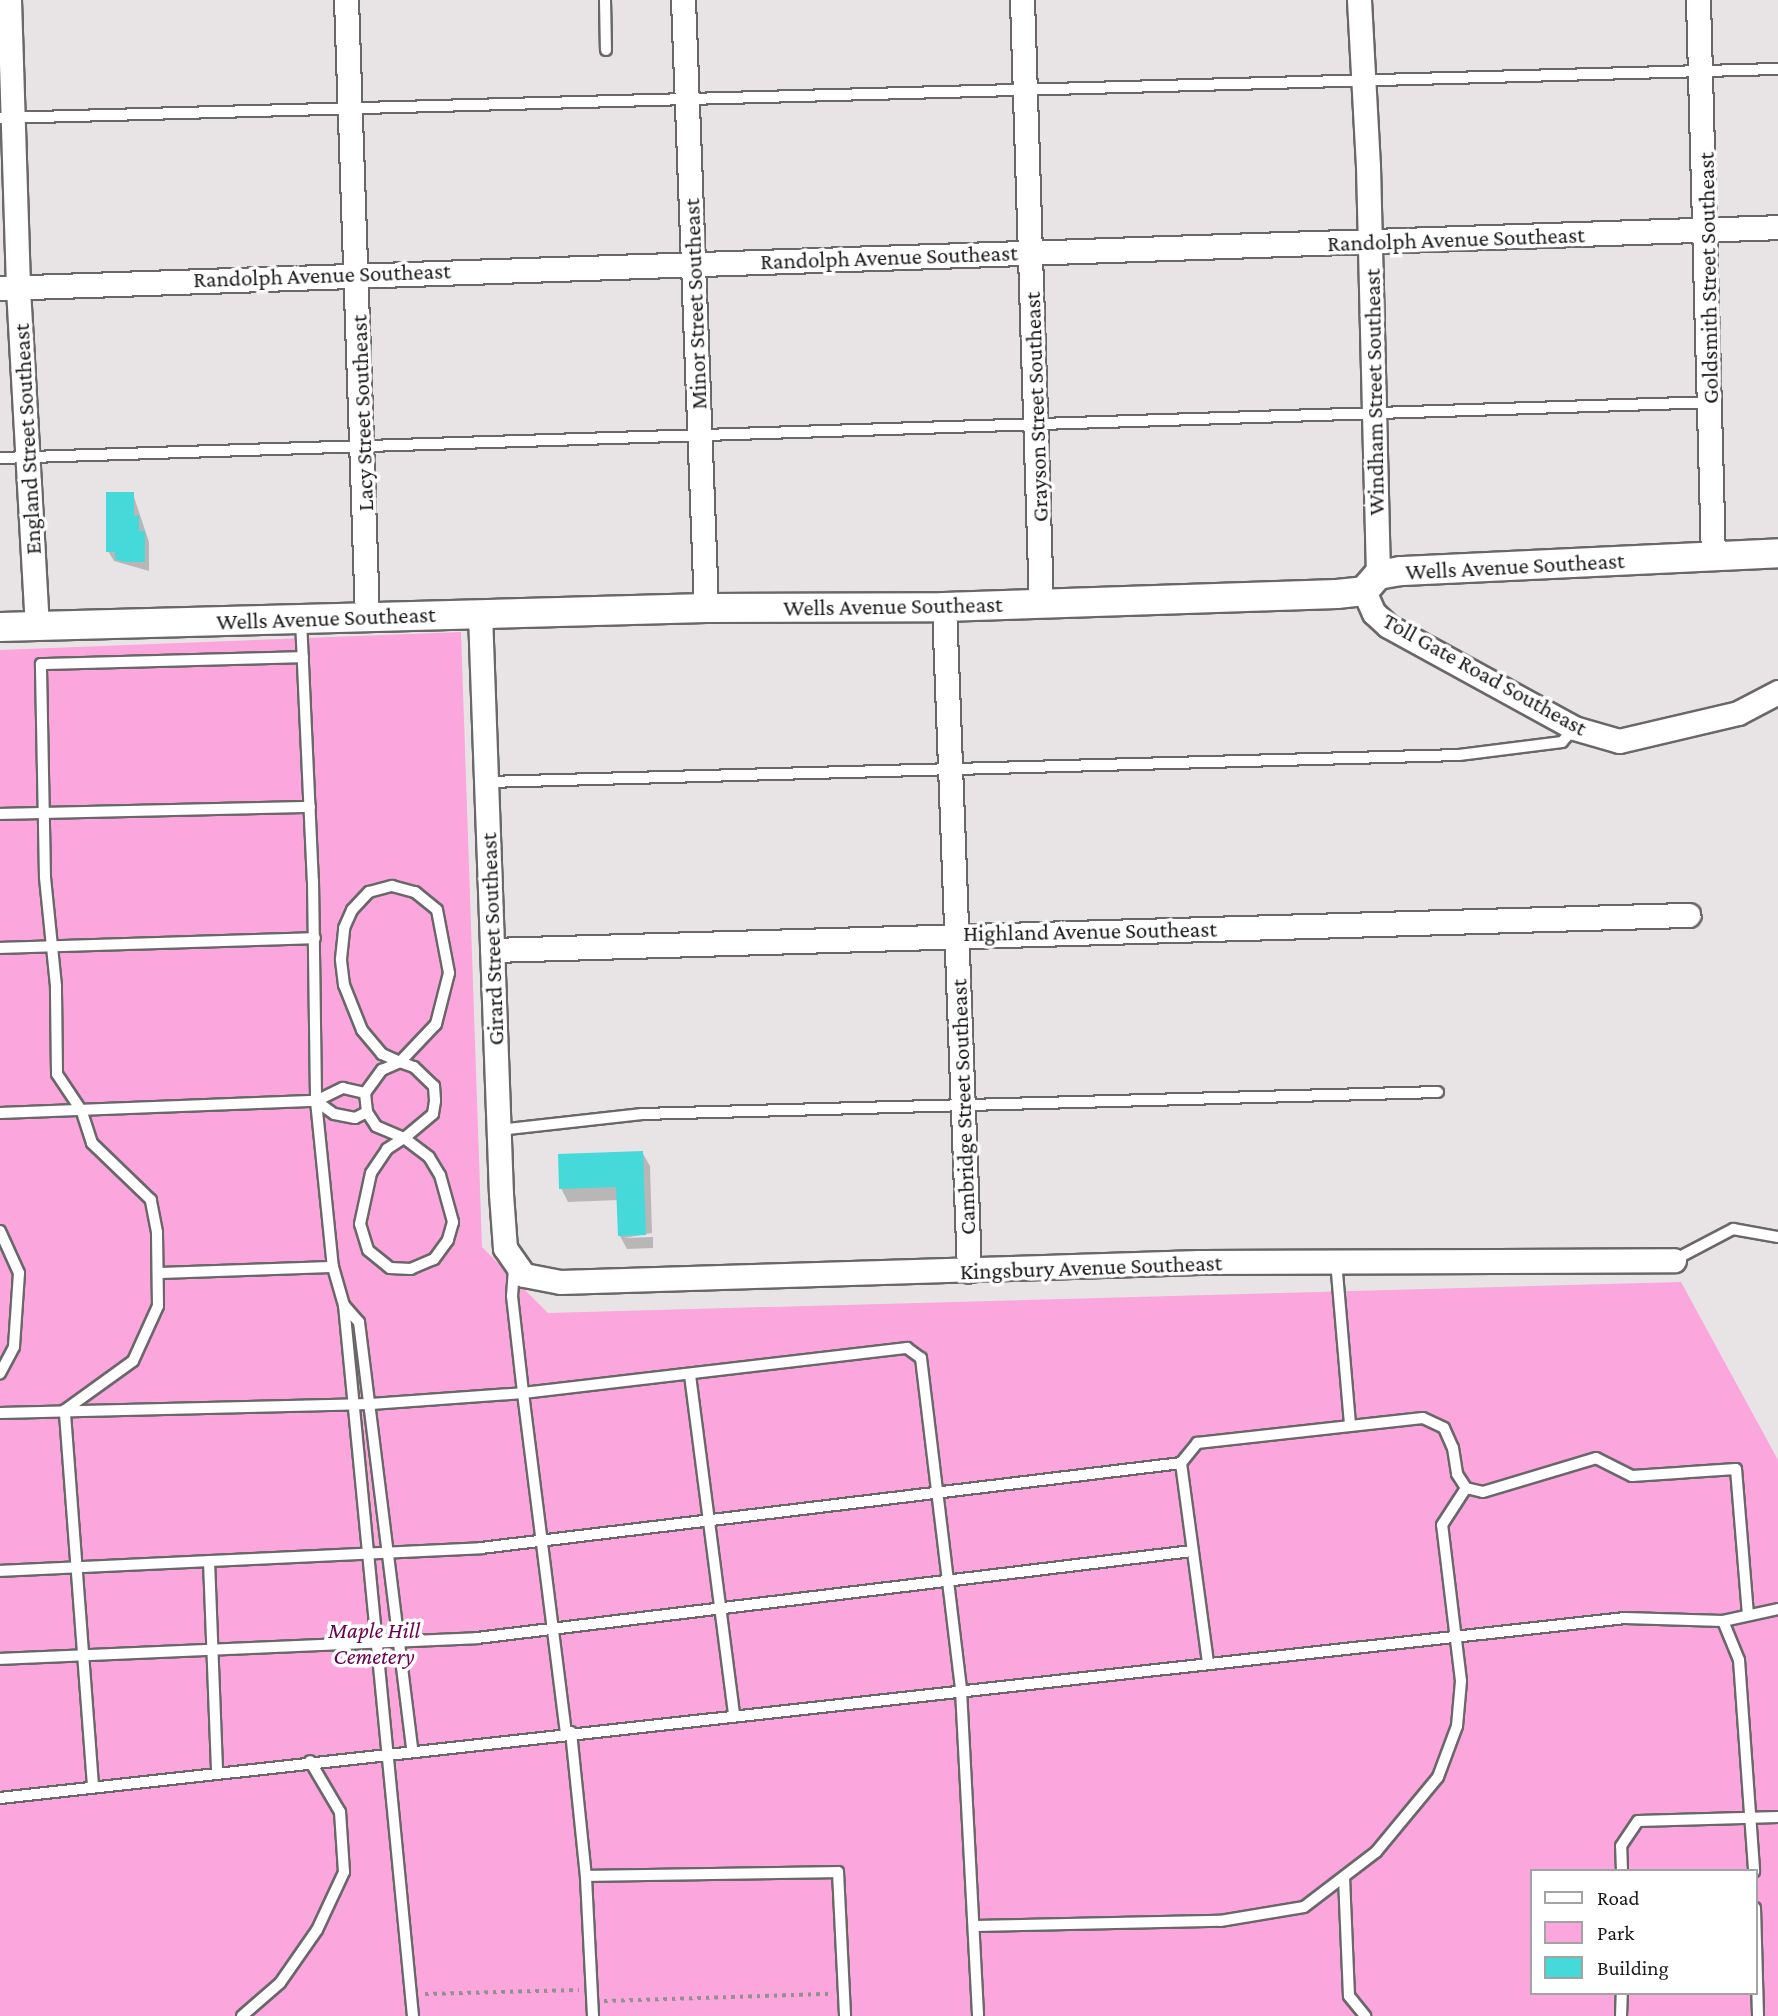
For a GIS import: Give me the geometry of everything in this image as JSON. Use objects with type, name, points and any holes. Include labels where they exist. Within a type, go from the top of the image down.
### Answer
[{"type":"street","name":"England Street Southeast","points":[[9,0],[9,288],[27,457],[37,626]]},
{"type":"street","name":"Lacy Street Southeast","points":[[346,0],[364,446],[367,617]]},
{"type":"street","name":"Minor Street Southeast","points":[[683,0],[706,608]]},
{"type":"street","name":"Grayson Street Southeast","points":[[1022,0],[1041,603]]},
{"type":"street","name":"Windham Street Southeast","points":[[1359,0],[1370,242],[1374,413],[1371,583]]},
{"type":"street","name":"Goldsmith Street Southeast","points":[[1698,0],[1711,402],[1713,557]]},
{"type":"street","name":"Randolph Avenue Southeast","points":[[9,288],[1778,227]]},
{"type":"street","name":"Wells Avenue Southeast","points":[[0,627],[706,608],[944,607],[1041,603],[1371,583],[1778,553]]},
{"type":"street","name":"Toll Gate Road Southeast","points":[[1371,583],[1374,613],[1388,626],[1574,728],[1619,741],[1738,713],[1778,692]]},
{"type":"street","name":"Cambridge Street Southeast","points":[[944,607],[969,1271]]},
{"type":"street","name":"Girard Street Southeast","points":[[480,614],[505,1248],[515,1262]]},
{"type":"street","name":"Highland Avenue Southeast","points":[[492,950],[1688,915]]},
{"type":"street","name":"Kingsbury Avenue Southeast","points":[[515,1262],[524,1275],[560,1282],[1336,1261],[1674,1260]]},
{"type":"lane","points":[[605,0],[606,50]]},
{"type":"lane","points":[[7,118],[1778,69]]},
{"type":"lane","points":[[0,458],[1711,402]]},
{"type":"lane","points":[[301,619],[315,938],[316,1101],[332,1267],[344,1305],[350,1403],[390,1754],[413,2016]]},
{"type":"lane","points":[[65,1410],[133,1361],[158,1306],[158,1273],[151,1200],[92,1143],[81,1110],[57,1074],[41,664],[303,657]]},
{"type":"lane","points":[[486,782],[950,767],[1459,755],[1562,742],[1574,728]]},
{"type":"lane","points":[[0,814],[310,807]]},
{"type":"lane","points":[[400,1062],[382,1070],[365,1093],[367,1112],[376,1126],[404,1138],[429,1157],[440,1175],[453,1222],[448,1240],[434,1259],[411,1269],[390,1268],[368,1250],[360,1224],[371,1173],[387,1149],[404,1138],[433,1114],[434,1086],[414,1067],[400,1062],[382,1054],[362,1030],[344,985],[341,959],[344,928],[352,910],[369,892],[392,886],[415,892],[437,909],[449,973],[436,1024],[400,1062]]},
{"type":"lane","points":[[0,948],[315,938]]},
{"type":"lane","points":[[0,1113],[316,1101],[343,1088],[365,1093]]},
{"type":"lane","points":[[499,1130],[642,1114],[1438,1092]]},
{"type":"lane","points":[[316,1101],[334,1114],[355,1118],[367,1112]]},
{"type":"lane","points":[[1674,1260],[1733,1228],[1778,1237]]},
{"type":"lane","points":[[0,1231],[19,1273],[14,1347],[0,1373]]},
{"type":"lane","points":[[1336,1261],[1350,1424]]},
{"type":"lane","points":[[515,1262],[512,1296],[550,1627],[569,1733],[586,1876],[593,2016]]},
{"type":"lane","points":[[158,1273],[332,1267]]},
{"type":"lane","points":[[344,1305],[359,1322],[412,1750]]},
{"type":"lane","points":[[0,1413],[371,1404],[523,1393],[907,1348],[921,1358],[961,1690],[978,2016]]},
{"type":"lane","points":[[690,1375],[734,1714]]},
{"type":"lane","points":[[65,1410],[80,1655],[93,1786]]},
{"type":"lane","points":[[1208,1663],[1181,1464],[1197,1443],[1423,1418],[1444,1428],[1453,1448],[1457,1474],[1466,1488]]},
{"type":"lane","points":[[1466,1488],[1496,1490],[1596,1458],[1632,1476],[1736,1469],[1748,1614]]},
{"type":"lane","points":[[0,1571],[367,1556],[939,1496],[1181,1464]]},
{"type":"lane","points":[[975,1926],[1220,1920],[1304,1907],[1376,1852],[1438,1777],[1457,1726],[1461,1681],[1441,1525],[1466,1488]]},
{"type":"lane","points":[[0,1659],[477,1638],[721,1606],[1192,1551]]},
{"type":"lane","points":[[209,1561],[217,1771]]},
{"type":"lane","points":[[0,1798],[217,1771],[1625,1618],[1723,1621],[1778,1609]]},
{"type":"lane","points":[[1723,1621],[1739,1660],[1754,1869]]},
{"type":"lane","points":[[242,2016],[280,1983],[317,1930],[344,1872],[340,1812],[310,1761]]},
{"type":"lane","points":[[1622,1869],[1621,1846],[1638,1821],[1778,1817]]},
{"type":"lane","points":[[586,1876],[838,1872],[845,2016]]},
{"type":"lane","points":[[1343,1877],[1349,1996],[1366,2016]]},
{"type":"lane","points":[[1757,1980],[1758,2016]]},
{"type":"lane","points":[[1621,2016],[1622,1995]]},
{"type":"path","points":[[410,1995],[591,1989]]},
{"type":"path","points":[[592,2002],[844,1993]]},
{"type":"green space","name":"Maple Hill Cemetery","points":[[461,632],[482,1247],[548,1313],[1681,1282],[1778,1460],[1778,2016],[0,2016],[0,650]]},
{"type":"building","points":[[106,492],[134,492],[134,516],[139,515],[139,531],[145,531],[145,562],[124,562],[115,559],[115,552],[106,552]]},
{"type":"building","points":[[643,1151],[646,1235],[618,1236],[616,1187],[559,1189],[558,1154]]}]
